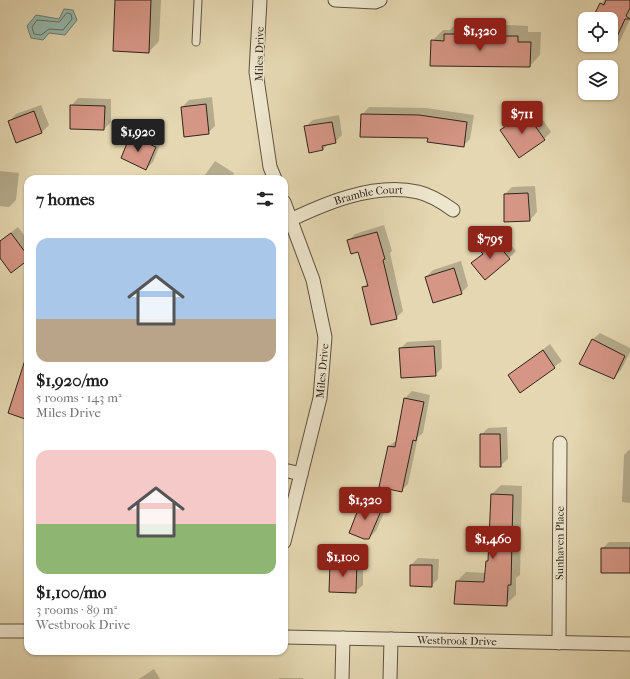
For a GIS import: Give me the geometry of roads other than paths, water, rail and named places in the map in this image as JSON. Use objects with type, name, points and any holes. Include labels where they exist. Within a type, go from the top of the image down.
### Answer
[{"type":"street","name":"Miles Drive","points":[[260,0],[256,72],[270,166],[273,175]]},
{"type":"street","points":[[335,0],[375,2],[380,0]]},
{"type":"street","name":"Bramble Court","points":[[288,221],[344,198],[372,191],[395,190],[418,192],[439,200],[453,210]]},
{"type":"street","name":"Miles Drive","points":[[288,221],[313,280],[325,337],[320,398],[288,527]]},
{"type":"street","name":"Sunhaven Place","points":[[559,643],[560,443]]},
{"type":"street","points":[[288,471],[302,474]]},
{"type":"street","points":[[0,631],[24,631]]},
{"type":"street","name":"Westbrook Drive","points":[[288,637],[630,644]]},
{"type":"street","points":[[342,638],[342,679]]},
{"type":"street","points":[[390,679],[391,639]]},
{"type":"lane","points":[[196,42],[198,0]]},
{"type":"water","points":[[64,9],[73,10],[77,20],[65,35],[49,33],[43,40],[31,38],[27,26],[36,15],[59,19]]}]
